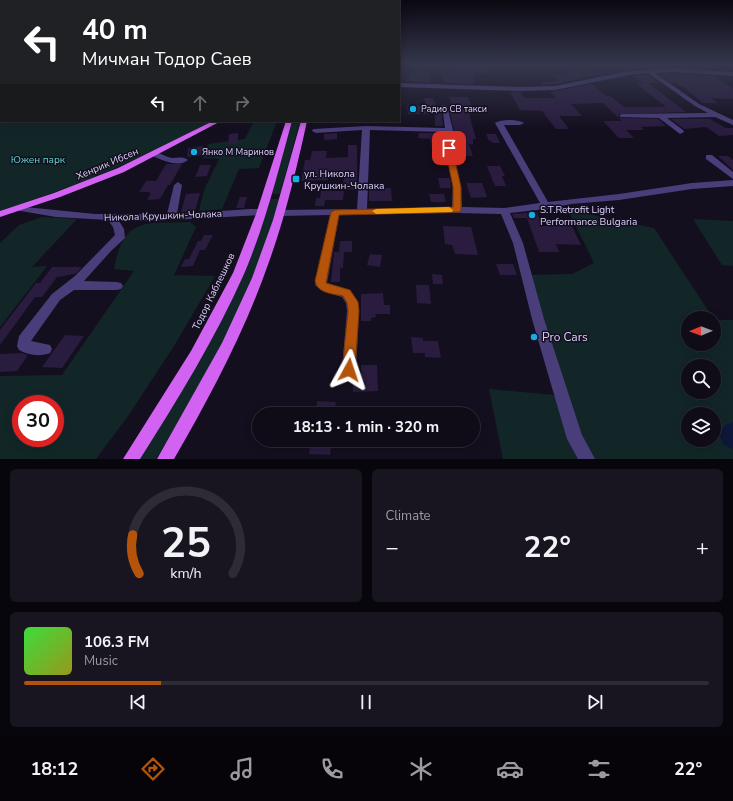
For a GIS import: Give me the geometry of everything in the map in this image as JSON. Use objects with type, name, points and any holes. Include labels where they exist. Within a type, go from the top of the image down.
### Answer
[{"type":"main road","name":"Хенрик Ибсен","points":[[0,214],[92,182],[155,154],[216,122]]},
{"type":"main road","name":"Тодор Каблешков","points":[[131,459],[204,340],[228,294],[250,246],[289,122]]},
{"type":"main road","points":[[165,459],[205,389],[246,308],[280,213],[304,122]]},
{"type":"street","points":[[416,86],[520,89],[562,86]]},
{"type":"street","points":[[671,86],[697,105],[733,123]]},
{"type":"street","points":[[444,106],[449,130],[449,148],[457,187],[457,210]]},
{"type":"street","points":[[622,116],[733,117]]},
{"type":"street","points":[[661,116],[680,132]]},
{"type":"street","points":[[520,123],[499,123],[546,206]]},
{"type":"street","points":[[316,131],[366,128],[449,130]]},
{"type":"street","points":[[362,212],[366,128]]},
{"type":"street","points":[[155,154],[169,160],[184,160]]},
{"type":"street","points":[[709,157],[733,176]]},
{"type":"street","points":[[280,213],[457,210],[504,211],[692,186],[733,184]]},
{"type":"street","points":[[171,217],[178,194],[178,185]]},
{"type":"street","name":"Никола Крушкин-Чолака","points":[[18,208],[53,214],[111,218],[171,217],[261,212]]},
{"type":"street","points":[[504,211],[518,243],[538,319],[552,359],[575,439],[588,459]]},
{"type":"street","points":[[335,212],[321,285],[326,288],[346,293],[352,302],[354,311],[349,370]]},
{"type":"street","points":[[45,349],[28,348],[24,346],[24,340],[56,298],[79,279],[106,248],[120,238],[121,233],[111,218]]},
{"type":"street","points":[[70,285],[117,286]]},
{"type":"green space","name":"Южен парк","points":[[0,122],[210,122],[161,147],[108,171],[55,192],[0,211]]},
{"type":"green space","points":[[225,122],[277,122],[259,168],[239,169],[222,209],[199,211],[204,190],[219,159],[203,158],[208,144],[245,139],[253,123]]},
{"type":"green space","points":[[292,122],[300,122],[280,194],[271,194]]},
{"type":"green space","points":[[269,199],[279,199],[269,234],[257,268],[228,334],[156,459],[139,459],[157,431]]},
{"type":"green space","points":[[568,210],[654,228],[708,311],[681,311],[681,351],[721,351],[721,320],[733,320],[733,459],[503,459],[489,389],[566,396],[530,275],[572,274],[594,263]]},
{"type":"green space","points":[[42,217],[77,219],[32,267],[47,266],[0,327],[0,243],[19,225]]},
{"type":"green space","points":[[693,219],[733,221],[733,266],[722,265]]},
{"type":"green space","points":[[190,222],[196,227],[174,275],[215,276],[174,346],[128,416],[96,459],[0,459],[0,376],[62,375],[134,271],[114,269],[118,252],[124,240],[131,231],[139,226],[161,223]]},
{"type":"building","points":[[579,86],[595,86],[605,95],[612,97],[624,107],[666,107],[640,86],[652,86],[686,112],[619,114],[618,117],[620,118],[658,119],[666,126],[641,127],[644,130],[626,130],[634,138],[619,138],[603,121],[622,121],[603,103],[571,104],[582,116],[559,116],[569,129],[556,129],[542,111],[520,110],[510,92],[520,92],[524,98],[556,98],[550,92]]},
{"type":"building","points":[[682,86],[729,86],[733,89],[733,99],[710,98],[718,103],[703,103]]},
{"type":"building","points":[[449,97],[468,97],[474,114],[469,114],[476,139],[473,139],[473,145],[469,144],[473,156],[463,156],[459,145],[454,145],[454,130],[449,109],[454,109]]},
{"type":"building","points":[[424,98],[433,98],[437,109],[441,109],[443,126],[435,126],[435,114],[408,114],[407,106],[426,106]]},
{"type":"building","points":[[671,119],[710,119],[726,128],[733,128],[733,135],[719,136],[706,127],[684,129]]},
{"type":"building","points":[[238,133],[238,143],[228,145],[229,134]]},
{"type":"building","points":[[337,133],[337,139],[324,140],[324,134]]},
{"type":"building","points":[[419,133],[444,133],[444,135],[440,136],[446,164],[435,164],[430,139],[418,138]]},
{"type":"building","points":[[486,134],[496,134],[500,143],[492,143],[489,141]]},
{"type":"building","points":[[348,145],[357,145],[357,189],[343,190],[344,172],[328,172],[328,180],[301,181],[305,160],[310,160],[312,151],[327,151],[326,158],[348,157]]},
{"type":"building","points":[[203,146],[202,155],[187,157],[188,148]]},
{"type":"building","points":[[718,156],[728,156],[733,160],[733,170]]},
{"type":"building","points":[[166,164],[182,164],[160,199],[147,200],[151,193],[149,194],[150,192],[139,192],[146,181],[156,181]]},
{"type":"building","points":[[200,165],[211,165],[207,176],[195,177]]},
{"type":"building","points":[[487,166],[500,166],[505,176],[502,176],[506,186],[495,186]]},
{"type":"building","points":[[438,178],[450,178],[451,188],[440,188]]},
{"type":"building","points":[[466,183],[482,183],[487,197],[471,198]]},
{"type":"building","points":[[369,188],[391,188],[392,201],[369,201]]},
{"type":"building","points":[[321,191],[344,191],[343,200],[325,200],[324,206],[315,206],[316,198],[320,198]]},
{"type":"building","points":[[200,193],[195,211],[181,212],[186,194]]},
{"type":"building","points":[[429,194],[444,194],[446,202],[431,202]]},
{"type":"building","points":[[240,197],[247,197],[244,208],[236,208]]},
{"type":"building","points":[[537,212],[542,226],[559,226],[556,220],[569,220],[581,245],[556,244],[559,252],[539,252],[527,218],[514,218],[512,214]]},
{"type":"building","points":[[443,226],[471,227],[478,255],[455,254],[452,245],[445,244]]},
{"type":"building","points":[[204,235],[213,235],[205,250],[200,250],[193,266],[181,267],[185,259],[189,259],[198,241],[201,241]]},
{"type":"building","points":[[340,241],[352,241],[352,252],[344,252],[343,268],[340,268],[340,282],[331,282],[334,252],[339,252]]},
{"type":"building","points":[[370,254],[382,255],[380,267],[367,265]]},
{"type":"building","points":[[496,264],[513,264],[517,275],[500,275]]},
{"type":"building","points":[[52,267],[82,267],[75,274],[57,277],[42,297],[35,297],[0,345],[0,330],[36,283],[40,283]]},
{"type":"building","points":[[432,274],[442,275],[443,284],[433,284]]},
{"type":"building","points":[[416,285],[429,285],[431,304],[417,303]]},
{"type":"building","points":[[383,293],[384,305],[390,305],[390,314],[375,314],[376,317],[371,318],[371,321],[361,321],[361,294]]},
{"type":"building","points":[[65,335],[84,336],[62,368],[42,367]]},
{"type":"building","points":[[411,337],[423,338],[423,341],[438,341],[441,358],[425,357],[425,353],[413,353]]},
{"type":"building","points":[[22,353],[28,355],[17,371],[0,372],[0,354]]},
{"type":"building","points":[[361,365],[377,365],[378,391],[353,392],[353,377],[356,374],[361,374]]},
{"type":"building","points":[[317,401],[336,402],[335,407],[316,407]]},
{"type":"building","points":[[310,447],[331,447],[330,455],[309,454]]},
{"type":"slow traffic","points":[[376,211],[449,210]]},
{"type":"place","name":"Радио СВ такси","points":[[413,109]]},
{"type":"place","name":"Янко М Маринов","points":[[194,152]]},
{"type":"place","name":"ул. Никола Крушкин-Чолака","points":[[296,179]]},
{"type":"place","name":"S.T.Retrofit Light Performance Bulgaria","points":[[532,215]]},
{"type":"place","name":"Pro Cars","points":[[534,337]]},
{"type":"route","points":[[349,370],[354,311],[352,302],[350,296],[346,293],[326,288],[321,285],[333,229],[335,212],[457,210],[457,187],[449,148]]}]
